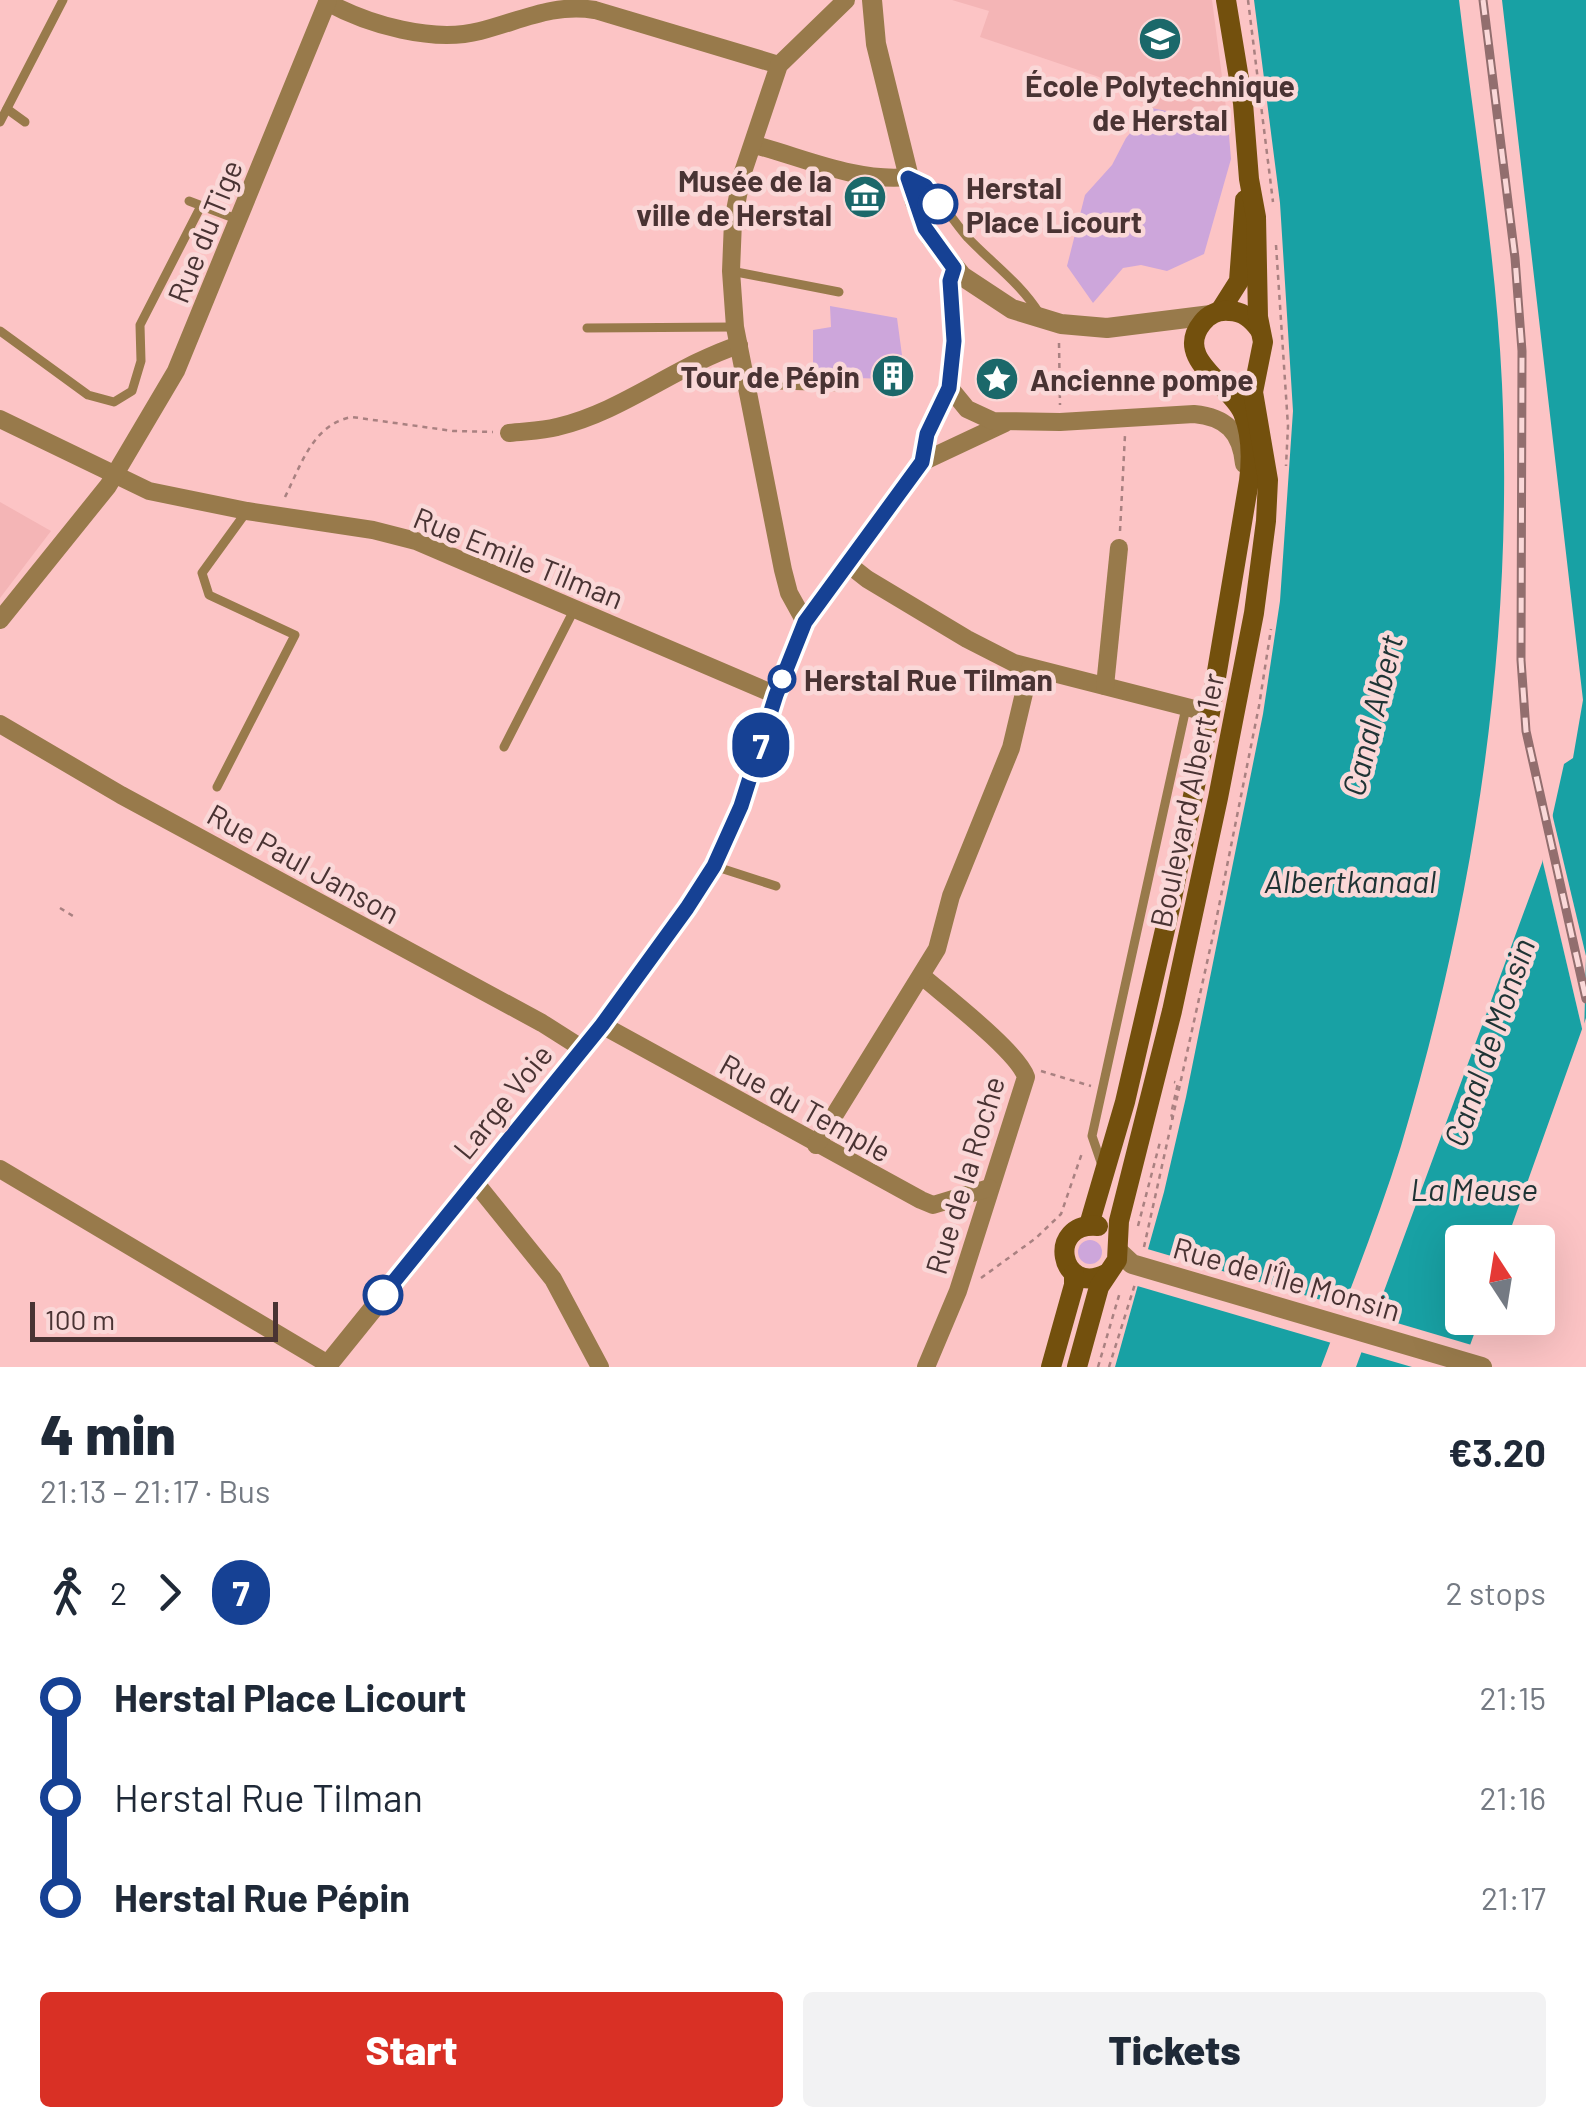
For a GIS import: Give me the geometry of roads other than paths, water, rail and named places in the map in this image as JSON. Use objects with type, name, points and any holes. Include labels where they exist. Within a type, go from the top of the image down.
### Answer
[{"type":"main road","name":"Boulevard Albert 1er","points":[[1076,1367],[1094,1303],[1117,1260],[1196,905],[1260,570],[1268,496],[1253,392],[1262,342],[1256,217],[1248,178],[1229,0]]},
{"type":"main road","name":"Boulevard Albert 1er","points":[[1089,1226],[1106,1172],[1170,908],[1210,713],[1243,520],[1250,436],[1240,406],[1200,363],[1194,342],[1202,322],[1216,313],[1240,281],[1248,178]]},
{"type":"main road","points":[[1216,313],[1244,314],[1260,330]]},
{"type":"main road","points":[[1211,374],[1238,377],[1256,364]]},
{"type":"main road","points":[[1210,713],[1231,702],[1240,686]]},
{"type":"main road","points":[[1089,1226],[1105,1230],[1117,1260],[1088,1279],[1066,1264],[1064,1246],[1073,1232],[1089,1226]]},
{"type":"main road","points":[[1051,1367],[1074,1286],[1074,1273]]},
{"type":"street","points":[[805,622],[782,570],[737,336],[731,272],[733,221],[742,175],[779,66],[846,0]]},
{"type":"street","points":[[872,0],[876,44],[908,178],[925,228],[954,268],[999,302],[1052,322],[1107,328],[1216,313]]},
{"type":"street","points":[[327,1],[416,34],[445,36],[474,33],[556,4],[594,10],[779,66]]},
{"type":"street","name":"Rue du Tige","points":[[0,620],[115,474],[176,371],[327,1]]},
{"type":"street","points":[[755,145],[844,171],[908,178]]},
{"type":"street","points":[[922,462],[927,434],[949,388],[954,341],[950,281],[954,268]]},
{"type":"street","points":[[510,433],[558,427],[607,409],[718,352],[737,336]]},
{"type":"street","points":[[949,388],[967,410],[978,416],[1010,421],[1214,416],[1226,422],[1241,445],[1243,520]]},
{"type":"street","name":"Rue Emile Tilman","points":[[0,419],[149,491],[400,536],[776,695]]},
{"type":"street","points":[[922,462],[1010,421]]},
{"type":"street","name":"Large Voie","points":[[327,1366],[602,1025],[714,866],[741,806],[776,695],[805,622],[922,462]]},
{"type":"street","points":[[1105,686],[1119,548]]},
{"type":"street","points":[[848,564],[967,639],[1030,668],[1210,713]]},
{"type":"street","points":[[816,1145],[937,950],[951,896],[1010,748],[1030,668]]},
{"type":"street","name":"Rue Paul Janson","points":[[0,724],[583,1049]]},
{"type":"street","name":"Rue de la Roche","points":[[922,976],[1023,1068],[1026,1077],[958,1291],[926,1367]]},
{"type":"street","name":"Rue du Temple","points":[[602,1025],[816,1145],[933,1204],[990,1188]]},
{"type":"street","points":[[0,1169],[327,1366]]},
{"type":"street","points":[[474,1182],[553,1280],[600,1367]]},
{"type":"street","name":"Rue de l'Île Monsin","points":[[1117,1260],[1482,1367]]},
{"type":"lane","points":[[0,122],[63,0]]},
{"type":"lane","points":[[7,109],[26,122]]},
{"type":"lane","points":[[908,178],[925,186],[972,242],[1025,290],[1052,322]]},
{"type":"lane","points":[[189,201],[239,220]]},
{"type":"lane","points":[[0,331],[88,395],[114,402],[132,390],[141,361],[140,325],[202,206]]},
{"type":"lane","points":[[731,272],[839,292]]},
{"type":"lane","points":[[587,328],[737,336]]},
{"type":"lane","points":[[747,384],[844,386]]},
{"type":"lane","points":[[217,787],[295,635],[209,595],[202,574],[247,511]]},
{"type":"lane","points":[[504,747],[574,610]]},
{"type":"lane","name":"Boulevard Albert 1er","points":[[1106,1172],[1093,1139],[1186,708]]},
{"type":"lane","points":[[714,866],[776,886]]},
{"type":"water","name":"Albertkanaal","points":[[1254,0],[1459,0],[1490,240],[1502,384],[1502,578],[1495,674],[1469,864],[1427,1052],[1392,1174],[1321,1367],[1115,1367],[1186,1097],[1263,714],[1280,601],[1293,411],[1280,203]]},
{"type":"water","name":"La Meuse","points":[[1502,0],[1586,0],[1586,1018],[1512,1225],[1445,1225],[1445,1335],[1474,1335],[1462,1367],[1356,1367],[1542,863],[1564,764],[1573,758],[1583,700]]},
{"type":"railway","points":[[1483,0],[1515,258],[1522,351],[1521,660],[1526,731],[1586,999]]},
{"type":"place","name":"École Polytechnique de Herstal","points":[[1160,39]]},
{"type":"place","name":"Musée de la ville de Herstal","points":[[865,197]]},
{"type":"place","name":"Herstal Place Licourt","points":[[938,204]]},
{"type":"place","name":"Tour de Pépin","points":[[893,376]]},
{"type":"place","name":"Ancienne pompe","points":[[997,379]]},
{"type":"place","name":"Herstal Rue Tilman","points":[[782,679]]},
{"type":"water label","name":"Canal Albert","points":[[1371,715]]},
{"type":"water label","name":"Canal de Monsin","points":[[1488,1042]]}]
